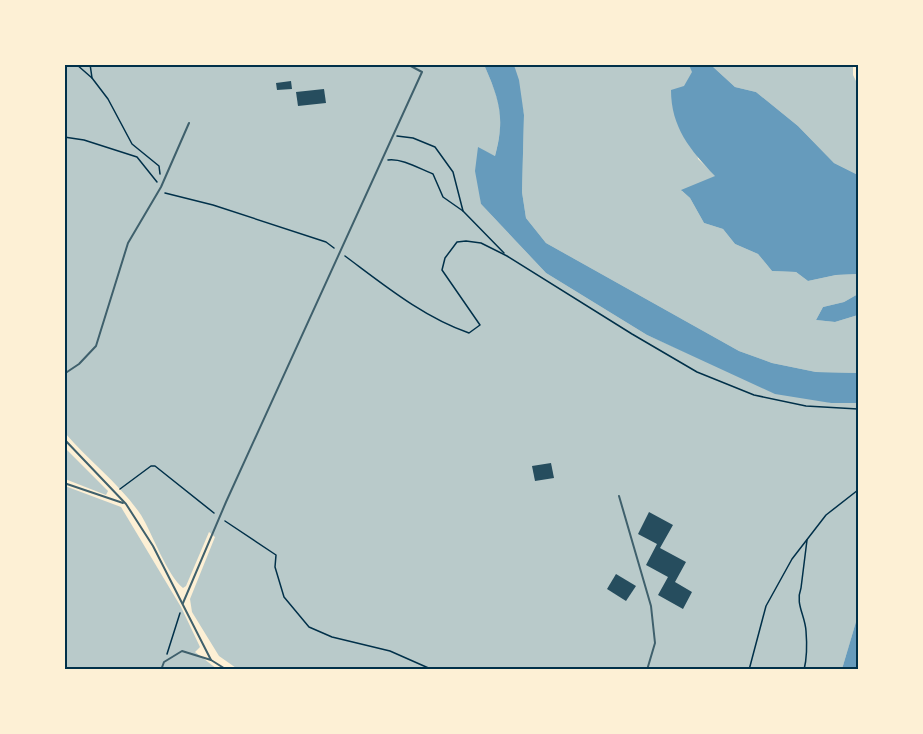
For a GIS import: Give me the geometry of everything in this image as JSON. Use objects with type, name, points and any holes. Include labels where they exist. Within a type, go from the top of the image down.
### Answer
[{"type":"lane","points":[[183,603],[219,517],[422,72],[408,64]]},
{"type":"lane","points":[[64,375],[79,364],[96,346],[128,243],[161,187],[189,123]]},
{"type":"lane","points":[[64,440],[126,504],[153,546],[211,660]]},
{"type":"lane","points":[[64,483],[126,504]]},
{"type":"lane","points":[[619,496],[651,606],[655,643],[647,669]]},
{"type":"lane","points":[[161,669],[164,662],[182,651],[211,660],[227,669]]},
{"type":"path","points":[[76,64],[92,78],[108,99],[132,144],[159,166],[161,187]]},
{"type":"path","points":[[90,64],[92,78]]},
{"type":"path","points":[[393,136],[413,138],[435,147],[453,172],[463,211]]},
{"type":"path","points":[[64,137],[84,140],[137,157],[165,192],[213,205],[326,243],[391,290],[447,325],[469,333],[480,325],[442,270],[445,258],[457,243],[466,241],[481,243],[507,256],[697,372],[754,395],[806,406],[858,409]]},
{"type":"path","points":[[381,162],[393,160],[433,174],[443,197],[463,211],[507,256]]},
{"type":"path","points":[[116,493],[154,466],[219,517],[276,555],[275,567],[284,597],[309,627],[332,637],[390,651],[433,669]]},
{"type":"path","points":[[749,669],[766,606],[792,559],[826,515],[858,490]]},
{"type":"path","points":[[804,669],[806,629],[798,596],[807,539]]},
{"type":"path","points":[[164,662],[183,603]]},
{"type":"shaded area","points":[[481,64],[485,67],[498,101],[500,131],[495,156],[478,148],[481,204],[546,273],[647,335],[701,359],[831,403],[858,403],[858,615],[842,669],[239,670],[219,656],[192,612],[190,599],[215,537],[209,532],[186,586],[183,588],[171,574],[133,504],[65,433],[64,65]]},
{"type":"shaded area","points":[[514,65],[689,65],[693,72],[685,86],[698,159],[716,176],[682,191],[690,198],[704,223],[723,229],[735,244],[758,254],[772,271],[796,272],[808,281],[836,275],[858,274],[858,294],[844,302],[823,307],[816,320],[835,322],[858,315],[858,373],[816,372],[772,363],[739,351],[546,243],[526,218],[522,192],[524,115]]},
{"type":"shaded area","points":[[711,65],[853,65],[853,75],[858,85],[858,175],[834,163],[798,126],[756,92],[735,87]]},
{"type":"shaded area","points":[[65,448],[108,491],[106,495],[65,479]]},
{"type":"shaded area","points":[[65,486],[121,507],[181,607],[200,647],[195,652],[217,669],[65,670]]},
{"type":"water","points":[[481,65],[514,65],[519,80],[524,115],[522,192],[526,218],[546,243],[739,351],[772,363],[816,372],[858,373],[858,403],[831,403],[775,394],[647,335],[546,273],[481,204],[475,171],[478,147],[495,156],[500,121],[494,90],[485,67]]},
{"type":"water","points":[[689,65],[711,65],[735,87],[756,92],[798,126],[834,163],[858,175],[858,274],[836,275],[808,281],[796,272],[772,271],[758,254],[735,244],[723,229],[704,223],[690,198],[681,190],[715,176],[690,147],[678,127],[672,103],[671,90],[684,86],[692,72]]},
{"type":"water","points":[[858,294],[858,315],[835,322],[816,320],[823,307],[844,302]]},
{"type":"water","points":[[858,615],[858,669],[842,669]]},
{"type":"building","points":[[291,81],[292,89],[277,90],[276,83]]},
{"type":"building","points":[[324,89],[326,103],[298,106],[296,92]]},
{"type":"building","points":[[551,463],[554,478],[535,481],[532,466]]},
{"type":"building","points":[[649,512],[673,525],[660,548],[686,562],[675,582],[692,592],[683,609],[658,595],[668,577],[646,565],[657,544],[638,534]]},
{"type":"building","points":[[616,574],[636,586],[626,601],[607,589]]}]
